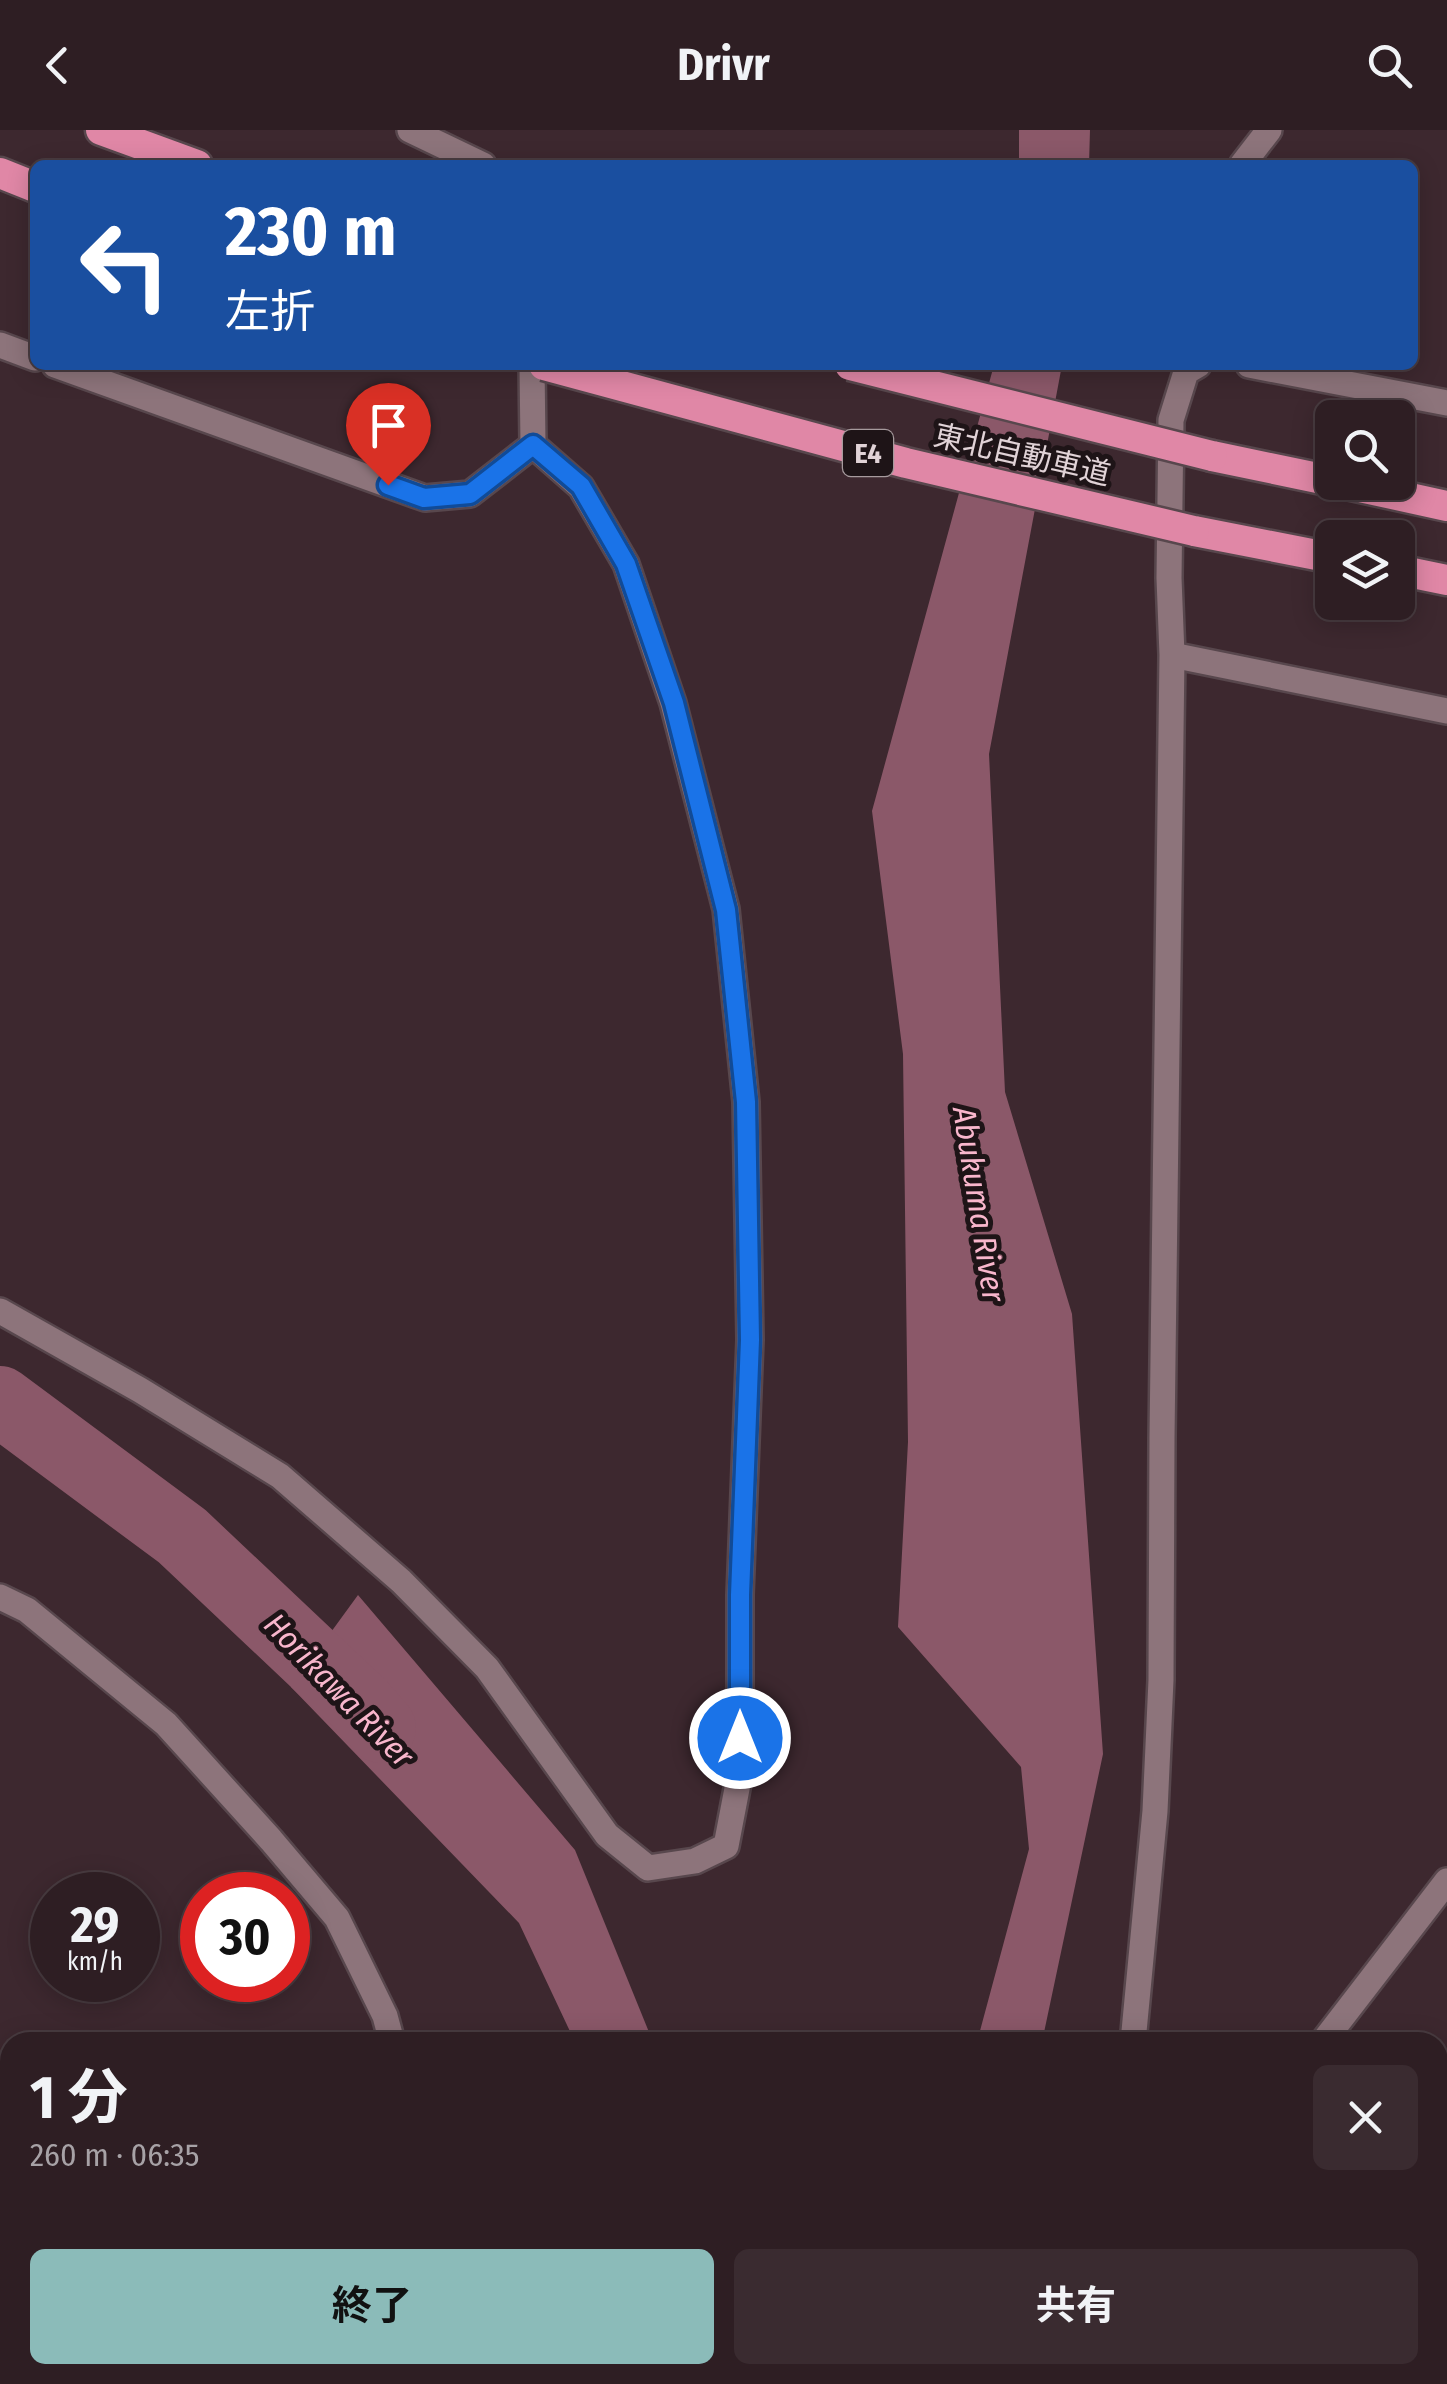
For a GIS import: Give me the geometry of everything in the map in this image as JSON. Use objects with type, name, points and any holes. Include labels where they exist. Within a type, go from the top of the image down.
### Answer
[{"type":"highway","points":[[101,130],[183,160]]},
{"type":"highway","points":[[0,173],[30,185]]},
{"type":"highway","name":"東北自動車道","points":[[562,370],[906,463],[1194,531],[1315,555]]},
{"type":"highway","name":"東北自動車道","points":[[870,370],[1212,456],[1315,478]]},
{"type":"highway","name":"東北自動車道","points":[[1415,499],[1447,506]]},
{"type":"highway","points":[[1415,573],[1447,580]]},
{"type":"street","points":[[410,130],[473,160]]},
{"type":"street","points":[[1246,160],[1269,130]]},
{"type":"street","points":[[0,345],[30,356]]},
{"type":"street","points":[[69,370],[424,498],[470,494],[533,445]]},
{"type":"street","points":[[0,1311],[140,1390],[280,1476],[400,1581],[487,1668],[607,1835],[648,1868],[695,1861],[726,1846],[740,1773],[740,1595],[750,1340],[746,1102],[726,910],[674,703],[626,564],[581,486],[533,445],[532,370]]},
{"type":"street","points":[[1134,2032],[1156,1811],[1161,1680],[1172,655],[1170,420],[1189,370]]},
{"type":"street","points":[[1275,370],[1447,403]]},
{"type":"street","points":[[1172,655],[1447,711]]},
{"type":"street","points":[[0,1597],[27,1610],[166,1724],[271,1840],[338,1918],[389,2032]]},
{"type":"street","points":[[1331,2032],[1447,1881]]},
{"type":"water","points":[[1019,130],[1090,130],[1089,160],[1019,160]]},
{"type":"water","name":"Abukuma River","points":[[993,370],[1061,370],[989,754],[1005,1092],[1072,1314],[1103,1754],[1044,2032],[980,2032],[1029,1849],[1021,1767],[898,1627],[908,1442],[903,1054],[872,811]]},
{"type":"water","points":[[358,1595],[575,1850],[649,2032],[570,2032],[519,1923],[291,1687]]},
{"type":"waterway","name":"Horikawa River","points":[[0,1401],[182,1536],[381,1728]]},
{"type":"route","points":[[388,485],[424,498],[470,494],[533,445],[581,486],[626,564],[674,703],[726,910],[746,1102],[750,1340],[740,1595],[740,1738]]}]
